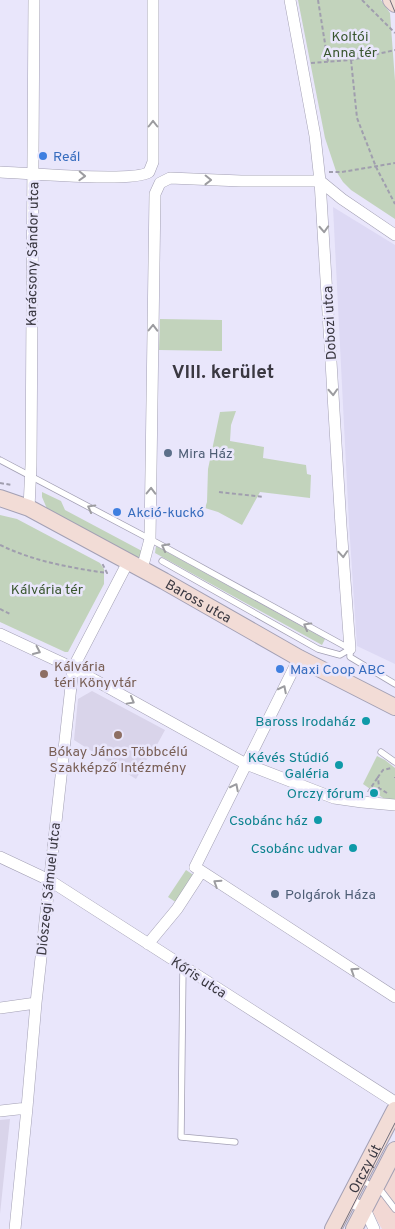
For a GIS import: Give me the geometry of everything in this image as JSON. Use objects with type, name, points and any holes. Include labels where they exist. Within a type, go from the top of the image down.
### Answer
[{"type":"street","name":"Karácsony Sándor utca","points":[[29,508],[31,476],[34,173],[34,0]]},
{"type":"street","points":[[0,172],[94,177],[139,176],[149,172],[153,162],[153,0]]},
{"type":"street","name":"Dobozi utca","points":[[290,0],[315,136],[320,176],[340,517],[350,649]]},
{"type":"street","points":[[391,0],[395,4]]},
{"type":"street","points":[[320,176],[342,199],[395,235]]},
{"type":"street","name":"Diószegi Sámuel utca","points":[[15,1229],[28,1108],[48,880],[73,668],[150,540],[156,194],[160,183],[170,178],[241,181],[320,176]]},
{"type":"street","name":"Baross utca","points":[[0,498],[29,508],[135,565],[299,658],[395,707]]},
{"type":"street","points":[[0,634],[73,668],[246,764],[322,794],[362,802],[394,799]]},
{"type":"street","points":[[299,658],[195,867],[395,997]]},
{"type":"street","name":"Kőris utca","points":[[0,857],[48,880],[395,1102]]},
{"type":"street","points":[[148,944],[177,909],[201,872]]},
{"type":"street","points":[[0,1008],[36,1003]]},
{"type":"street","points":[[0,1111],[28,1108]]},
{"type":"street","name":"Orczy út","points":[[333,1229],[395,1110]]},
{"type":"street","name":"Orczy út","points":[[354,1229],[395,1150]]},
{"type":"street","points":[[348,1200],[364,1209],[374,1229]]},
{"type":"lane","points":[[0,460],[350,649]]},
{"type":"lane","points":[[162,561],[318,648],[340,654],[350,649]]},
{"type":"lane","points":[[350,649],[350,657],[395,684]]},
{"type":"lane","points":[[381,752],[395,762]]},
{"type":"lane","points":[[183,966],[182,1137],[235,1142]]},
{"type":"lane","points":[[360,1179],[382,1192],[395,1209]]},
{"type":"path","points":[[318,0],[328,62]]},
{"type":"path","points":[[362,0],[395,33]]},
{"type":"path","points":[[301,66],[350,60],[395,50]]},
{"type":"path","points":[[350,60],[357,118],[376,167],[395,204]]},
{"type":"path","points":[[320,176],[395,163]]},
{"type":"path","points":[[0,482],[12,485]]},
{"type":"path","points":[[219,492],[264,497]]},
{"type":"path","points":[[0,545],[18,553],[49,562],[107,573]]},
{"type":"path","points":[[0,609],[10,614]]},
{"type":"path","points":[[362,802],[383,770],[387,768],[395,770]]},
{"type":"path","points":[[378,777],[379,788],[394,799]]},
{"type":"shaded area","points":[[333,207],[395,245],[395,664],[357,646]]},
{"type":"shaded area","name":"Bókay János Többcélú Szakképző Intézmény","points":[[92,691],[165,730],[153,752],[138,770],[140,772],[136,779],[74,740],[78,699]]},
{"type":"shaded area","points":[[10,1119],[0,1214],[0,1120]]},
{"type":"shaded area","points":[[395,1163],[395,1229],[382,1229],[371,1210]]},
{"type":"green space","name":"Koltói Anna tér","points":[[298,0],[381,0],[390,13],[395,81],[395,219],[351,190],[336,171],[325,138]]},
{"type":"green space","points":[[160,319],[222,320],[222,351],[159,350]]},
{"type":"green space","points":[[236,411],[231,425],[230,441],[264,447],[263,458],[306,465],[307,474],[311,475],[310,498],[260,492],[242,525],[218,512],[205,508],[207,502],[208,469],[220,412]]},
{"type":"green space","points":[[42,492],[61,501],[65,510],[142,551],[140,559],[48,511],[42,497]]},
{"type":"green space","name":"Kálvária tér","points":[[0,515],[17,519],[100,563],[104,569],[104,584],[68,652],[0,622]]},
{"type":"green space","points":[[156,546],[325,639],[322,645],[155,553]]},
{"type":"green space","points":[[377,756],[395,768],[395,800],[386,800],[363,784]]},
{"type":"green space","points":[[186,870],[195,876],[177,903],[168,897]]},
{"type":"tram line","points":[[390,0],[395,12]]},
{"type":"tram line","points":[[341,1229],[395,1123]]},
{"type":"place","name":"Reál","points":[[43,156]]},
{"type":"place","name":"Mira Ház","points":[[168,453]]},
{"type":"place","name":"Akció-kuckó","points":[[117,512]]},
{"type":"place","name":"Maxi Coop ABC","points":[[280,669]]},
{"type":"place","name":"Kálvária téri Könyvtár","points":[[44,674]]},
{"type":"place","name":"Baross Irodaház","points":[[366,721]]},
{"type":"place","name":"Bókay János Többcélú Szakképző Intézmény","points":[[118,735]]},
{"type":"place","name":"Kévés Stúdió Galéria","points":[[339,765]]},
{"type":"place","name":"Orczy fórum","points":[[374,793]]},
{"type":"place","name":"Csobánc ház","points":[[318,820]]},
{"type":"place","name":"Csobánc udvar","points":[[353,848]]},
{"type":"place","name":"Polgárok Háza","points":[[275,894]]},
{"type":"district","name":"VIII. kerület","points":[[223,371]]}]
